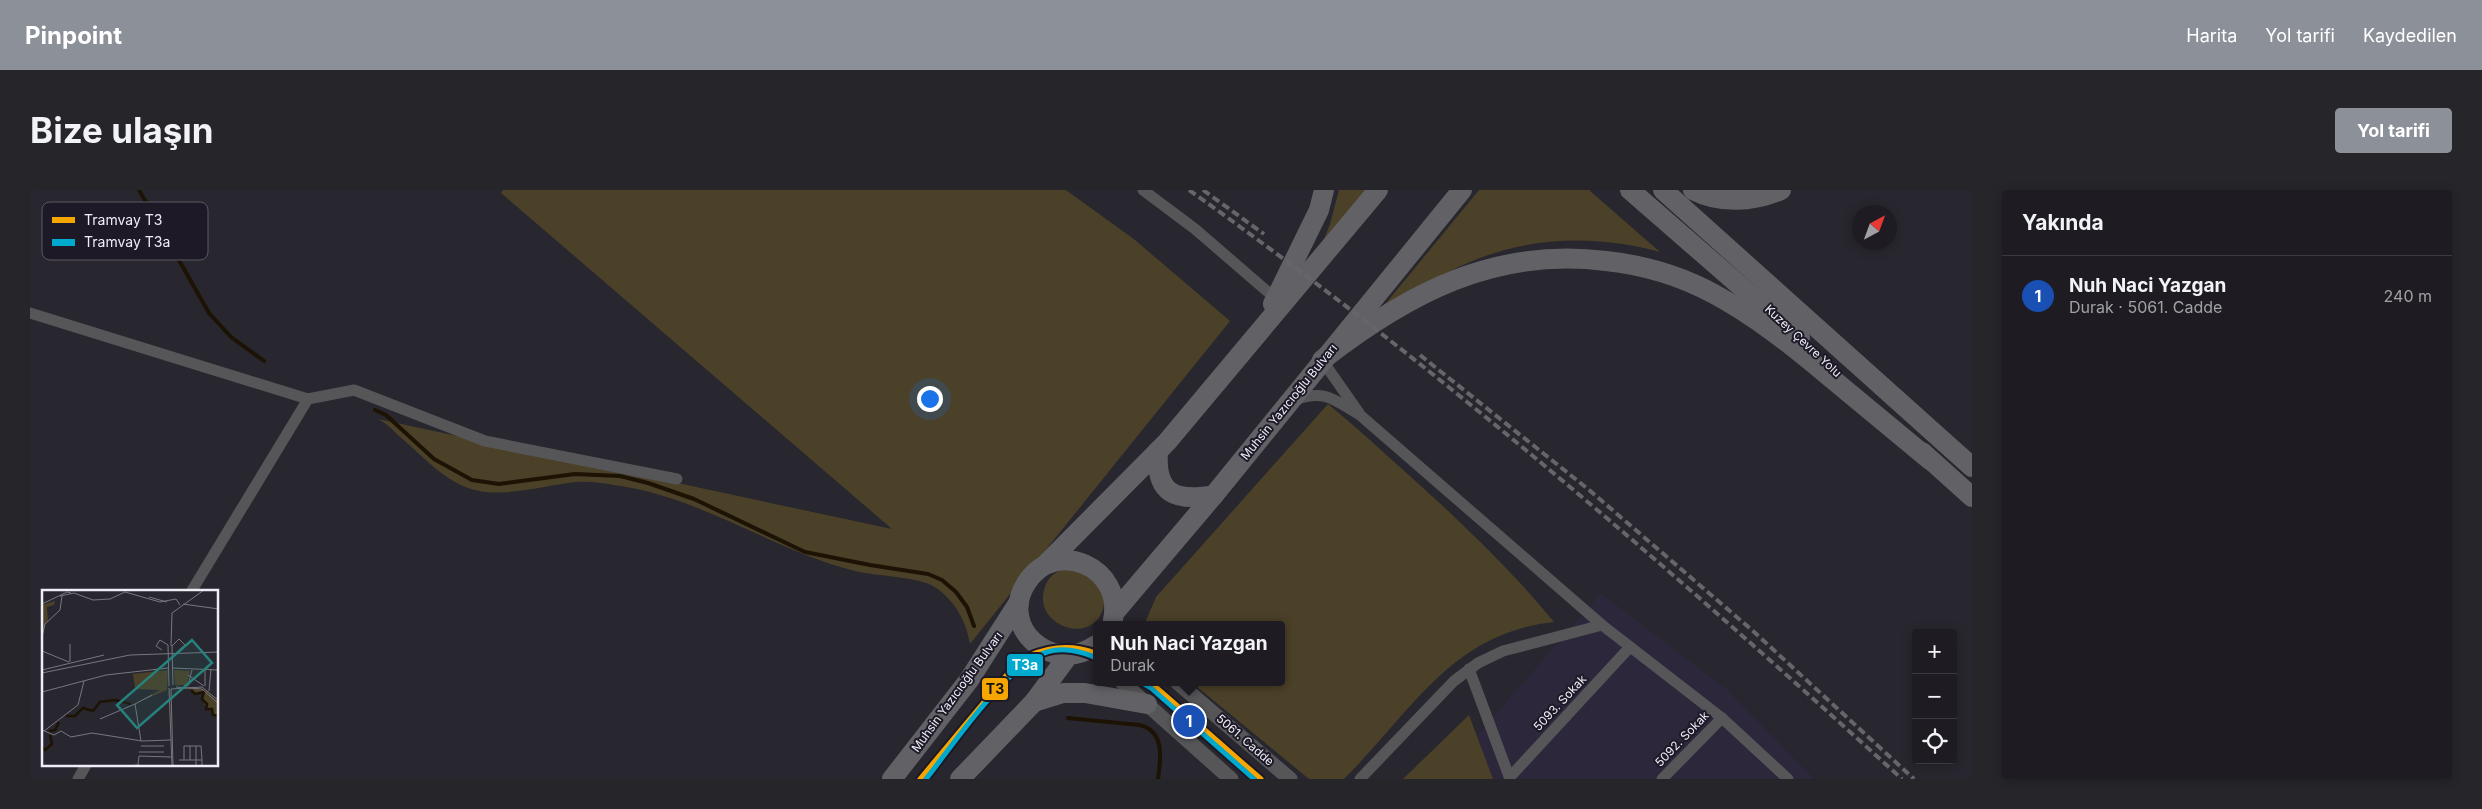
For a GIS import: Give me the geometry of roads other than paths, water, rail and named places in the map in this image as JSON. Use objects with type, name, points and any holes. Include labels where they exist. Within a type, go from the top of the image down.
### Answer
[{"type":"highway","points":[[1262,329],[1319,210],[1324,190]]},
{"type":"highway","points":[[1045,565],[1158,451],[1378,190]]},
{"type":"highway","name":"Muhsin Yazıcıoğlu Bulvarı","points":[[1114,621],[1288,402],[1462,190]]},
{"type":"highway","name":"Kuzey Çevre Yolu","points":[[1630,190],[1777,317],[1972,497]]},
{"type":"highway","name":"Kuzey Çevre Yolu","points":[[1663,190],[1972,467]]},
{"type":"highway","points":[[1693,190],[1719,199],[1745,199],[1770,195],[1781,190]]},
{"type":"highway","points":[[1322,360],[1386,313],[1450,281],[1480,270],[1537,258],[1566,258],[1624,263],[1681,279],[1714,294],[1746,313],[1777,334],[1930,460]]},
{"type":"highway","points":[[1158,451],[1159,477],[1169,491],[1186,499],[1214,495]]},
{"type":"highway","points":[[1045,565],[1054,562],[1072,561],[1081,563],[1097,572],[1104,578],[1112,594],[1113,621]]},
{"type":"highway","name":"Muhsin Yazıcıoğlu Bulvarı","points":[[892,779],[969,680],[1019,602],[1025,584],[1037,570],[1045,565]]},
{"type":"highway","points":[[1019,602],[1019,611],[1024,629],[1034,644],[1054,654],[1068,656],[1093,652]]},
{"type":"highway","points":[[960,779],[1034,702],[1068,656]]},
{"type":"highway","points":[[1034,702],[1064,693],[1085,693],[1147,704]]},
{"type":"street","points":[[1143,190],[1195,229],[1276,299]]},
{"type":"street","points":[[30,313],[308,398],[354,390],[485,441],[677,478]]},
{"type":"street","points":[[1322,360],[1360,415]]},
{"type":"street","points":[[1288,402],[1312,394],[1328,397],[1360,415],[1602,625],[1722,718],[1788,779]]},
{"type":"street","points":[[192,590],[308,398]]},
{"type":"street","points":[[1360,779],[1454,681],[1469,669],[1503,651],[1602,625]]},
{"type":"street","name":"5093. Sokak","points":[[1510,778],[1630,646]]},
{"type":"street","points":[[1469,669],[1510,778]]},
{"type":"street","points":[[1127,686],[1231,779]]},
{"type":"street","name":"5061. Cadde","points":[[1182,686],[1290,779]]},
{"type":"street","name":"5092. Sokak","points":[[1662,779],[1722,718]]},
{"type":"street","points":[[78,779],[85,766]]},
{"type":"waterway","points":[[139,190],[146,202]]},
{"type":"waterway","points":[[179,260],[209,313],[231,337],[264,361]]},
{"type":"waterway","points":[[375,410],[386,415],[434,459],[472,480],[499,484],[575,474],[620,476],[648,483],[694,499],[805,552],[928,574],[942,580],[956,592],[967,607],[974,626]]},
{"type":"waterway","points":[[1068,718],[1139,725],[1147,728],[1153,733],[1159,746],[1160,763],[1158,779]]},
{"type":"railway","points":[[1189,190],[1375,328],[1555,474],[1730,625],[1902,779]]},
{"type":"railway","points":[[1203,190],[1264,234]]},
{"type":"railway","points":[[1420,355],[1588,489],[1753,631],[1914,779]]},
{"type":"tram line","name":"T3","points":[[920,779],[1019,660],[1038,652],[1057,648],[1076,648],[1093,652]]},
{"type":"tram line","name":"T3a","points":[[926,779],[998,688],[1031,660],[1047,652],[1059,650],[1085,653],[1093,657]]},
{"type":"tram line","name":"T3a","points":[[1148,686],[1254,779]]},
{"type":"tram line","name":"T3","points":[[1155,686],[1261,779]]},
{"type":"place","name":"Nuh Naci Yazgan","points":[[1189,721]]}]
